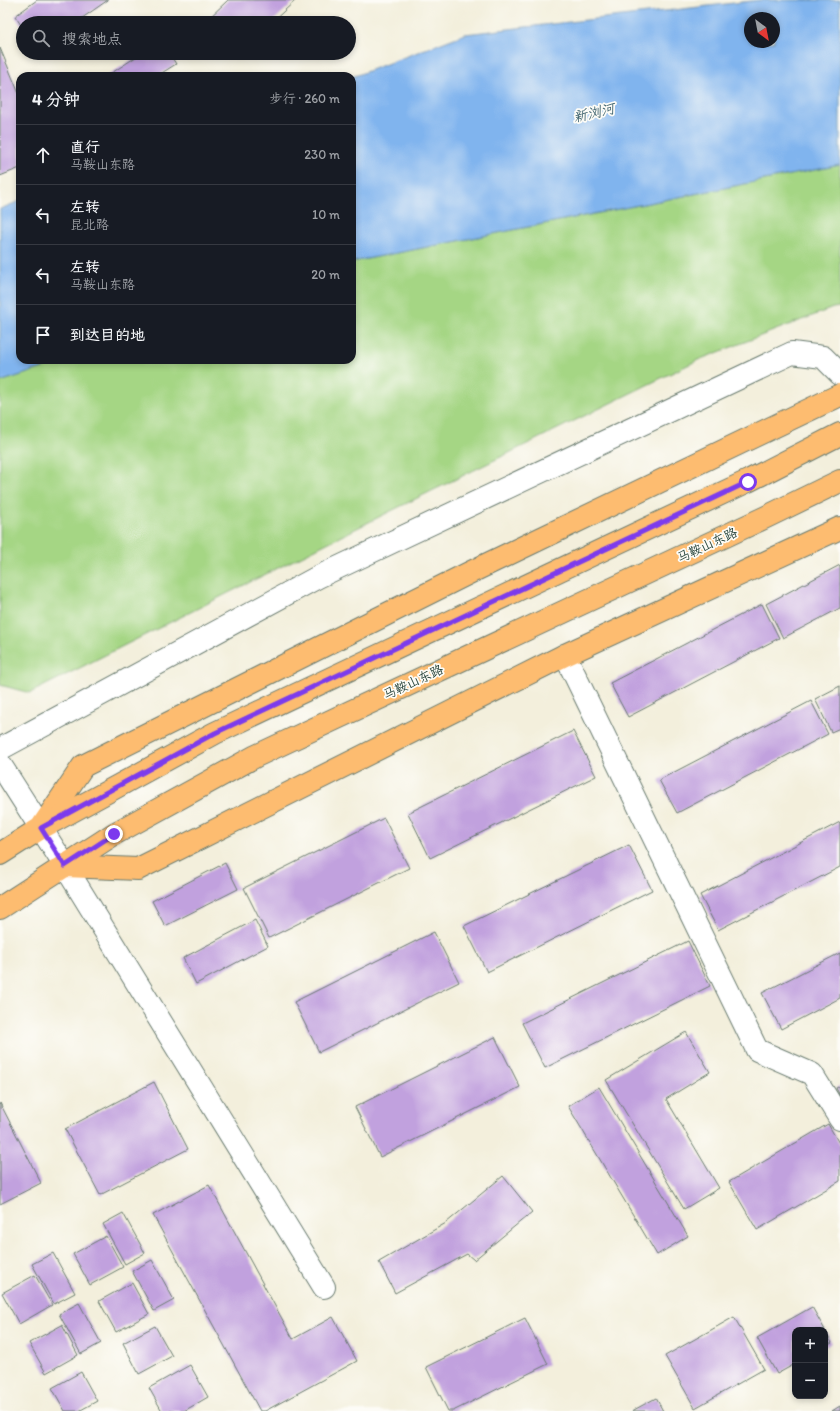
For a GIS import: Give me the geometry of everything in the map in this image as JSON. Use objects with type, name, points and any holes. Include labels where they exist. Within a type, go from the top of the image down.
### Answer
[{"type":"main road","points":[[41,828],[83,766],[471,572],[840,395]]},
{"type":"main road","points":[[0,854],[41,828],[215,733],[748,482],[840,434]]},
{"type":"main road","name":"马鞍山东路","points":[[0,908],[114,834],[256,756],[840,481]]},
{"type":"main road","points":[[65,866],[138,869],[565,655],[840,528]]},
{"type":"street","points":[[0,749],[318,577],[792,353],[823,357],[840,374]]},
{"type":"street","points":[[565,655],[757,1050],[812,1074],[840,1120]]},
{"type":"street","points":[[0,764],[65,866],[324,1287]]},
{"type":"green space","points":[[840,165],[840,307],[833,308],[698,360],[389,512],[30,693],[0,685],[0,382],[55,364],[356,364],[356,261]]},
{"type":"water","name":"新浏河","points":[[760,0],[840,0],[840,165],[356,261],[356,75],[465,34]]},
{"type":"water","points":[[16,203],[16,364],[55,364],[0,382],[0,209]]},
{"type":"building","points":[[37,0],[108,0],[85,16],[16,16],[16,18],[15,16]]},
{"type":"building","points":[[228,0],[296,0],[279,16],[211,16]]},
{"type":"building","points":[[0,48],[16,86],[16,170],[0,176]]},
{"type":"building","points":[[131,60],[173,60],[176,64],[163,72],[113,72]]},
{"type":"building","points":[[840,565],[840,608],[783,638],[766,604]]},
{"type":"building","points":[[762,604],[779,638],[628,717],[610,683]]},
{"type":"building","points":[[840,686],[840,728],[831,732],[815,699]]},
{"type":"building","points":[[811,701],[828,734],[677,813],[659,780]]},
{"type":"building","points":[[573,731],[596,776],[430,858],[408,813]]},
{"type":"building","points":[[384,818],[409,868],[269,938],[244,888]]},
{"type":"building","points":[[840,822],[840,867],[718,930],[700,895]]},
{"type":"building","points":[[629,845],[652,890],[487,972],[464,926]]},
{"type":"building","points":[[225,863],[238,889],[165,926],[152,901]]},
{"type":"building","points":[[255,920],[268,946],[196,984],[183,958]]},
{"type":"building","points":[[434,932],[459,982],[319,1052],[294,1002]]},
{"type":"building","points":[[688,941],[710,986],[545,1068],[522,1023]]},
{"type":"building","points":[[840,953],[840,998],[781,1029],[762,993]]},
{"type":"building","points":[[686,1032],[710,1072],[666,1099],[719,1188],[684,1209],[606,1080]]},
{"type":"building","points":[[495,1037],[520,1087],[380,1157],[355,1107]]},
{"type":"building","points":[[154,1082],[188,1149],[100,1195],[65,1129]]},
{"type":"building","points":[[840,1086],[840,1096],[836,1088]]},
{"type":"building","points":[[599,1087],[688,1236],[657,1255],[568,1106]]},
{"type":"building","points":[[0,1103],[41,1183],[0,1204]]},
{"type":"building","points":[[828,1124],[840,1145],[840,1181],[757,1230],[729,1182]]},
{"type":"building","points":[[503,1176],[532,1212],[474,1260],[467,1254],[395,1293],[379,1262],[446,1223]]},
{"type":"building","points":[[209,1185],[293,1339],[333,1317],[357,1361],[265,1411],[260,1411],[153,1215]]},
{"type":"building","points":[[123,1213],[145,1253],[125,1264],[103,1224]]},
{"type":"building","points":[[106,1236],[123,1267],[90,1285],[73,1254]]},
{"type":"building","points":[[53,1253],[75,1293],[54,1304],[32,1264]]},
{"type":"building","points":[[152,1260],[174,1300],[154,1311],[132,1271]]},
{"type":"building","points":[[35,1275],[52,1305],[19,1324],[2,1293]]},
{"type":"building","points":[[132,1283],[149,1314],[116,1332],[99,1301]]},
{"type":"building","points":[[79,1303],[101,1343],[81,1354],[59,1314]]},
{"type":"building","points":[[812,1307],[823,1327],[792,1327],[792,1366],[777,1374],[757,1338]]},
{"type":"building","points":[[734,1317],[764,1369],[695,1408],[665,1356]]},
{"type":"building","points":[[525,1318],[548,1364],[453,1411],[448,1411],[426,1367]]},
{"type":"building","points":[[62,1325],[78,1355],[46,1373],[29,1343]]},
{"type":"building","points":[[155,1326],[172,1356],[139,1374],[123,1343]]},
{"type":"building","points":[[828,1336],[832,1343],[828,1345]]},
{"type":"building","points":[[190,1365],[208,1397],[184,1411],[162,1411],[149,1388]]},
{"type":"building","points":[[81,1372],[97,1401],[79,1411],[65,1411],[52,1388]]},
{"type":"building","points":[[656,1398],[663,1411],[632,1411]]},
{"type":"building","points":[[840,1406],[840,1411],[832,1411]]},
{"type":"route","points":[[114,834],[65,866],[41,828],[215,733],[748,482]]}]
